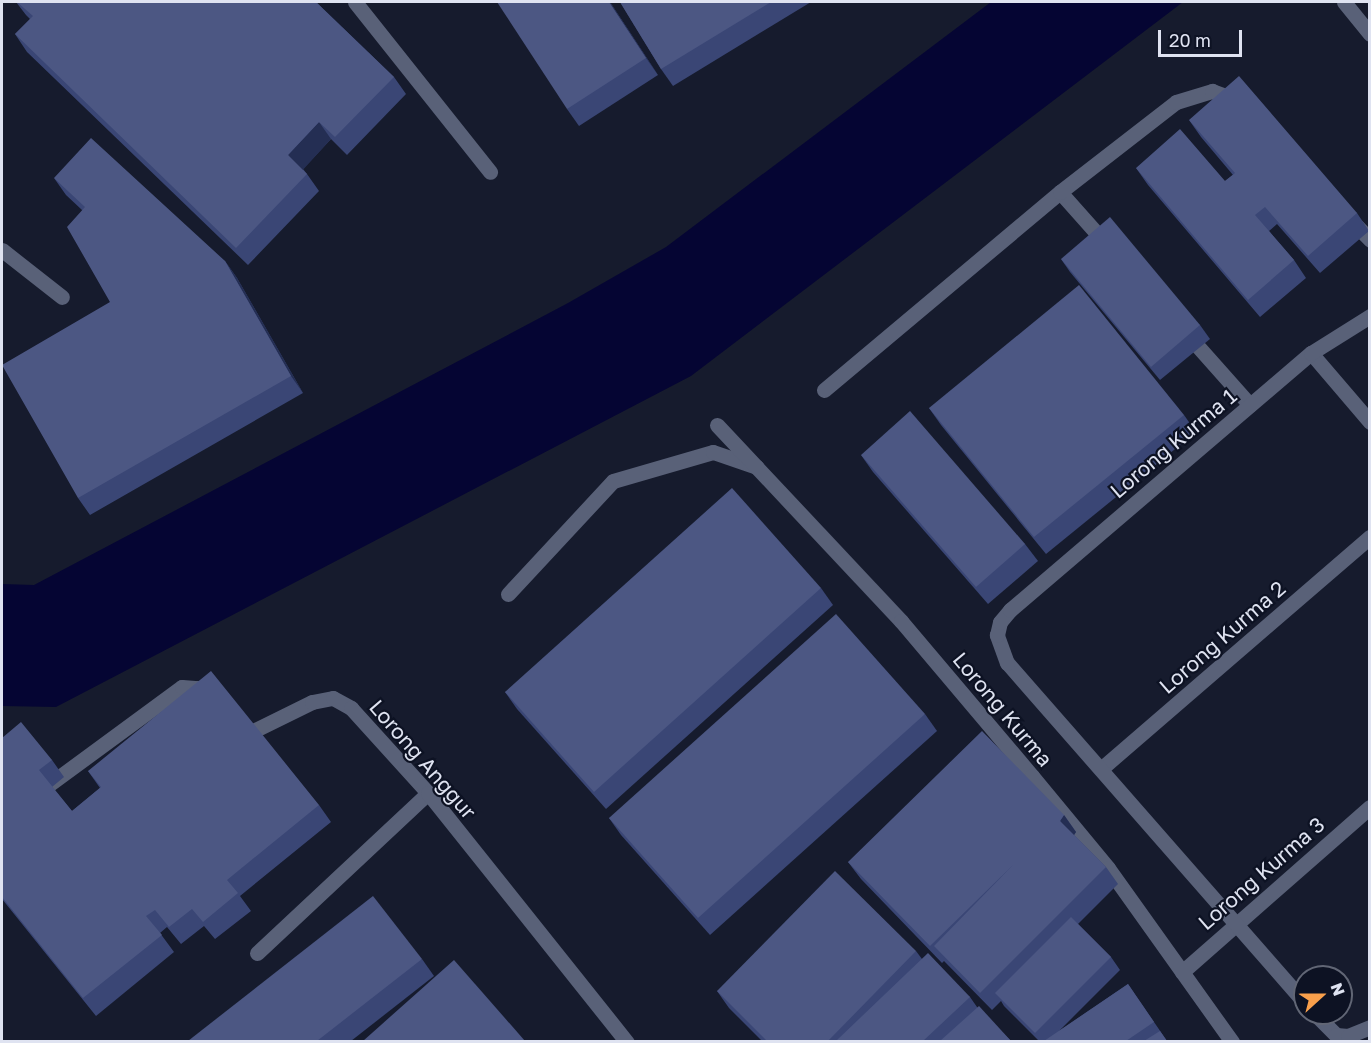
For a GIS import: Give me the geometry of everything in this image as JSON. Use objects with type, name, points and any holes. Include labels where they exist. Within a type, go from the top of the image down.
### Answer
[{"type":"street","points":[[355,2],[490,172]]},
{"type":"street","points":[[1344,2],[1370,34]]},
{"type":"street","points":[[824,390],[1060,192],[1176,102],[1212,90],[1240,102],[1249,111]]},
{"type":"street","points":[[1060,192],[1115,254]]},
{"type":"street","points":[[1337,205],[1370,240]]},
{"type":"street","points":[[2,250],[62,297]]},
{"type":"street","name":"Lorong Kurma 1","points":[[1102,768],[1007,663],[997,635],[1000,622],[1010,610],[1311,353],[1370,316]]},
{"type":"street","points":[[1179,325],[1250,405]]},
{"type":"street","points":[[1311,353],[1370,422]]},
{"type":"street","name":"Lorong Kurma","points":[[717,425],[901,621],[1032,776],[1108,868],[1232,1041]]},
{"type":"street","points":[[508,594],[613,481],[713,452],[757,467]]},
{"type":"street","name":"Lorong Kurma 2","points":[[1102,768],[1370,537]]},
{"type":"street","name":"Lorong Anggur","points":[[41,790],[182,687],[198,688],[250,732],[312,702],[333,698],[351,708],[428,793],[627,1041]]},
{"type":"street","points":[[1102,768],[1234,924],[1293,990]]},
{"type":"street","points":[[258,953],[428,793]]},
{"type":"street","name":"Lorong Kurma 3","points":[[1182,972],[1370,807]]},
{"type":"street","points":[[1326,1025],[1336,1035],[1348,1035],[1370,1027]]},
{"type":"shaded area","points":[[991,2],[1183,2],[691,376],[56,707],[2,706],[2,584],[34,585],[568,303],[666,247]]},
{"type":"building","points":[[17,2],[316,2],[394,77],[335,137],[319,122],[288,155],[307,174],[236,248],[15,34],[33,16]]},
{"type":"building","points":[[497,2],[609,2],[646,58],[567,109]]},
{"type":"building","points":[[620,2],[771,2],[661,69]]},
{"type":"building","points":[[1239,76],[1357,213],[1308,256],[1265,207],[1255,215],[1294,260],[1248,300],[1136,168],[1180,129],[1225,181],[1235,173],[1189,120]]},
{"type":"building","points":[[91,138],[225,261],[291,376],[78,498],[2,365],[110,302],[67,227],[85,207],[54,178]]},
{"type":"building","points":[[1110,217],[1200,325],[1151,367],[1061,259]]},
{"type":"building","points":[[1079,285],[1184,415],[1034,537],[929,408]]},
{"type":"building","points":[[910,411],[1025,544],[976,587],[861,455]]},
{"type":"building","points":[[732,488],[821,588],[594,792],[505,692]]},
{"type":"building","points":[[836,614],[925,714],[698,918],[609,818]]},
{"type":"building","points":[[211,671],[319,805],[227,880],[238,893],[203,922],[192,909],[169,927],[155,910],[146,916],[162,935],[83,998],[2,897],[2,738],[21,722],[52,760],[39,770],[72,811],[101,787],[88,771]]},
{"type":"building","points":[[982,731],[1064,815],[1060,821],[1106,867],[980,993],[934,946],[1013,865],[930,946],[848,862]]},
{"type":"building","points":[[835,871],[916,951],[828,1041],[767,1041],[717,991]]},
{"type":"building","points":[[373,896],[422,959],[317,1041],[188,1041]]},
{"type":"building","points":[[1071,917],[1111,957],[1035,1033],[995,993]]},
{"type":"building","points":[[928,953],[970,997],[923,1041],[836,1041]]},
{"type":"building","points":[[454,960],[525,1041],[363,1041]]},
{"type":"building","points":[[1128,984],[1154,1022],[1126,1041],[1044,1041]]},
{"type":"building","points":[[979,1006],[1011,1041],[940,1041]]},
{"type":"building","points":[[1160,1031],[1167,1041],[1144,1041]]}]
